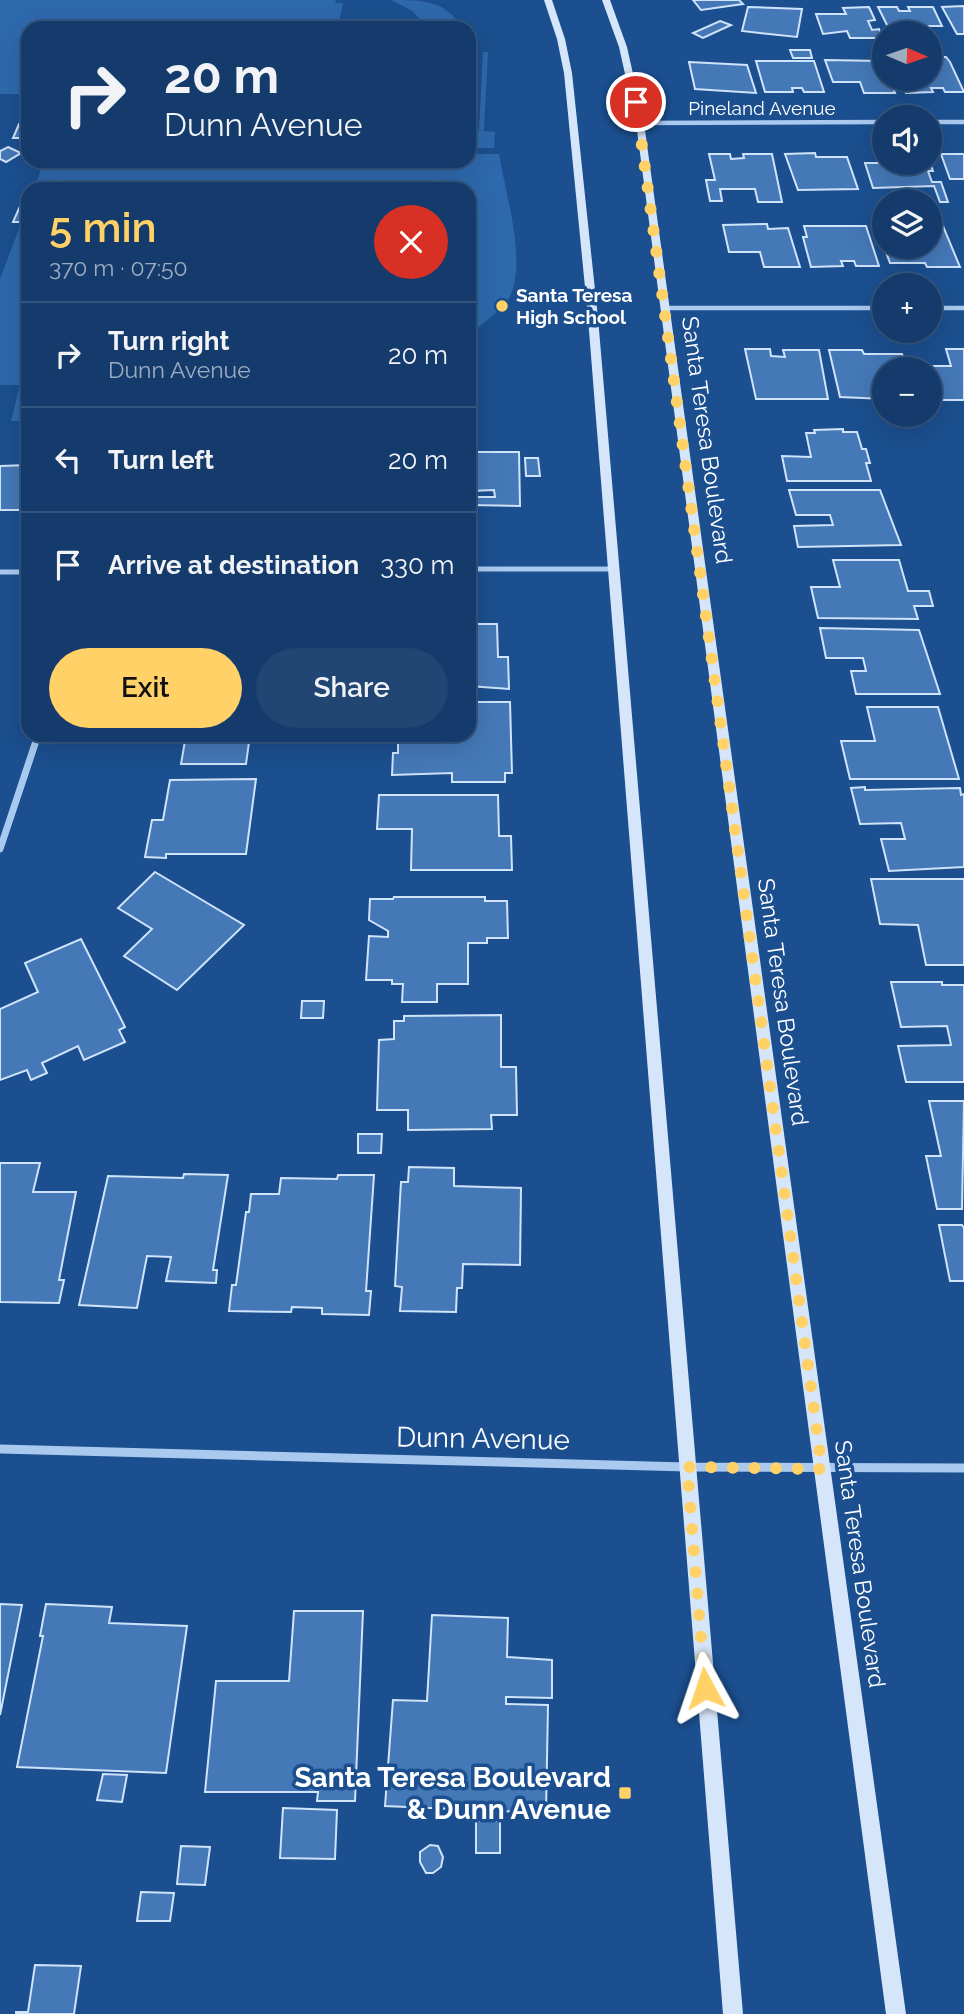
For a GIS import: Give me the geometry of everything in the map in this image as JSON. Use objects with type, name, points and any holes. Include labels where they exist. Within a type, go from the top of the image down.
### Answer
[{"type":"main road","points":[[548,0],[566,62],[576,131],[733,2014]]},
{"type":"main road","name":"Santa Teresa Boulevard","points":[[606,0],[623,47],[640,123],[896,2014]]},
{"type":"street","points":[[942,122],[964,121]]},
{"type":"street","name":"Pineland Avenue","points":[[640,123],[872,122]]},
{"type":"street","points":[[664,308],[872,308]]},
{"type":"street","points":[[942,308],[964,308]]},
{"type":"street","points":[[476,569],[613,569]]},
{"type":"street","points":[[0,572],[21,572]]},
{"type":"street","points":[[0,849],[36,742]]},
{"type":"street","name":"Dunn Avenue","points":[[0,1449],[687,1467],[964,1468]]},
{"type":"shaded area","points":[[0,0],[336,0],[335,3],[343,3],[339,21],[21,21],[21,94],[0,94]]},
{"type":"shaded area","points":[[391,0],[423,1],[441,7],[457,21],[422,21],[411,10]]},
{"type":"shaded area","points":[[483,52],[488,52],[484,131],[495,132],[494,148],[476,148],[476,131],[479,131]]},
{"type":"shaded area","points":[[476,154],[499,154],[516,248],[514,284],[505,303],[476,329],[476,182],[36,182],[42,168],[476,168]]},
{"type":"shaded area","points":[[21,224],[21,421],[11,421],[20,385],[0,385],[0,279]]},
{"type":"building","points":[[693,0],[739,0],[743,4],[701,10]]},
{"type":"building","points":[[964,6],[964,34],[957,34],[942,7]]},
{"type":"building","points":[[748,7],[802,9],[797,37],[742,31]]},
{"type":"building","points":[[869,7],[875,20],[868,21],[872,38],[850,38],[847,31],[823,34],[816,14],[846,14],[843,8]]},
{"type":"building","points":[[878,7],[897,7],[899,11],[910,11],[908,7],[933,7],[940,21],[885,21]]},
{"type":"building","points":[[720,21],[731,25],[703,38],[693,33]]},
{"type":"building","points":[[790,50],[810,50],[812,58],[793,58]]},
{"type":"building","points":[[942,57],[946,57],[964,92],[945,92]]},
{"type":"building","points":[[825,60],[872,61],[872,91],[895,93],[864,93],[860,82],[833,82]]},
{"type":"building","points":[[756,61],[814,61],[824,92],[804,92],[802,88],[792,88],[793,92],[765,92]]},
{"type":"building","points":[[689,62],[747,65],[756,93],[695,89]]},
{"type":"building","points":[[905,91],[933,92],[906,93]]},
{"type":"building","points":[[19,124],[21,124],[21,138],[13,138]]},
{"type":"building","points":[[8,147],[21,153],[6,162],[0,159],[0,151]]},
{"type":"building","points":[[815,153],[816,157],[847,157],[858,189],[798,190],[785,154]]},
{"type":"building","points":[[709,154],[730,154],[731,159],[744,158],[743,154],[772,154],[782,202],[758,202],[755,189],[720,189],[722,201],[710,201],[706,180],[715,180]]},
{"type":"building","points":[[942,154],[964,154],[964,179],[950,179]]},
{"type":"building","points":[[865,163],[872,163],[872,175],[929,175],[932,182],[941,182],[948,202],[942,202],[942,189],[935,189],[934,186],[873,188]]},
{"type":"building","points":[[21,204],[21,222],[13,222]]},
{"type":"building","points":[[767,224],[768,229],[788,228],[800,267],[764,267],[760,252],[729,252],[723,225]]},
{"type":"building","points":[[804,226],[866,226],[872,244],[872,259],[877,259],[879,266],[856,266],[854,261],[841,261],[843,266],[811,267],[803,237],[807,237]]},
{"type":"building","points":[[943,226],[960,267],[927,267],[925,263],[890,263],[888,259],[942,259]]},
{"type":"building","points":[[745,349],[770,349],[771,356],[785,357],[783,350],[819,350],[828,399],[756,399]]},
{"type":"building","points":[[946,349],[964,349],[964,400],[942,400],[942,366],[951,366]]},
{"type":"building","points":[[829,350],[902,354],[903,357],[872,357],[872,398],[840,397]]},
{"type":"building","points":[[843,429],[843,432],[857,432],[870,463],[866,463],[871,481],[787,481],[782,456],[811,457],[806,433],[815,433],[814,430]]},
{"type":"building","points":[[476,452],[519,452],[520,506],[476,505],[476,497],[495,497],[494,490],[476,491]]},
{"type":"building","points":[[525,458],[538,458],[540,476],[526,476]]},
{"type":"building","points":[[21,465],[20,510],[0,510],[0,466]]},
{"type":"building","points":[[789,490],[880,490],[901,545],[798,547],[794,526],[833,525],[830,515],[796,515]]},
{"type":"building","points":[[833,560],[899,560],[908,591],[929,591],[933,606],[914,606],[918,619],[818,618],[811,587],[840,587]]},
{"type":"building","points":[[476,624],[497,624],[498,657],[508,657],[509,689],[476,687]]},
{"type":"building","points":[[820,628],[919,630],[940,694],[856,694],[851,671],[866,671],[863,658],[826,658]]},
{"type":"building","points":[[476,702],[510,702],[512,773],[505,773],[505,782],[452,782],[452,773],[392,775],[393,753],[398,753],[398,742],[476,742]]},
{"type":"building","points":[[867,707],[938,707],[959,779],[850,779],[841,741],[875,741]]},
{"type":"building","points":[[185,742],[249,742],[246,764],[181,764]]},
{"type":"building","points":[[256,779],[246,854],[166,854],[166,858],[145,857],[152,820],[163,820],[170,780]]},
{"type":"building","points":[[865,787],[865,790],[960,788],[961,795],[964,794],[964,867],[889,871],[881,839],[905,839],[901,823],[860,824],[851,788]]},
{"type":"building","points":[[379,795],[498,795],[499,836],[511,836],[512,870],[411,870],[412,829],[377,829]]},
{"type":"building","points":[[155,872],[244,925],[177,990],[124,956],[152,929],[118,908]]},
{"type":"building","points":[[871,879],[964,879],[964,965],[926,965],[918,925],[880,924]]},
{"type":"building","points":[[485,897],[485,901],[507,901],[508,938],[487,938],[487,943],[468,943],[468,984],[437,984],[437,1002],[402,1002],[403,984],[392,984],[392,980],[366,980],[369,936],[388,937],[388,931],[369,920],[370,899]]},
{"type":"building","points":[[81,939],[125,1027],[119,1030],[125,1042],[84,1060],[78,1046],[42,1063],[47,1073],[31,1080],[27,1070],[0,1080],[0,1009],[38,992],[25,963]]},
{"type":"building","points":[[891,982],[964,985],[964,1082],[906,1082],[898,1046],[951,1045],[947,1026],[901,1027]]},
{"type":"building","points":[[302,1001],[324,1001],[323,1018],[301,1018]]},
{"type":"building","points":[[501,1015],[501,1067],[516,1067],[517,1115],[491,1115],[492,1129],[408,1130],[408,1110],[377,1110],[379,1040],[394,1039],[394,1021],[404,1021],[404,1016]]},
{"type":"building","points":[[929,1101],[964,1101],[962,1209],[937,1209],[926,1156],[941,1156]]},
{"type":"building","points":[[358,1134],[382,1134],[381,1153],[358,1153]]},
{"type":"building","points":[[0,1163],[40,1163],[33,1192],[76,1192],[59,1280],[64,1280],[59,1303],[0,1302]]},
{"type":"building","points":[[409,1167],[454,1168],[454,1186],[521,1188],[520,1265],[463,1264],[462,1288],[457,1288],[456,1312],[400,1311],[402,1287],[395,1286],[401,1182],[408,1182]]},
{"type":"building","points":[[184,1174],[228,1175],[213,1270],[217,1270],[216,1283],[166,1281],[171,1257],[147,1256],[137,1308],[79,1305],[108,1176],[183,1178]]},
{"type":"building","points":[[338,1175],[374,1175],[366,1291],[371,1291],[369,1315],[322,1314],[322,1308],[292,1307],[291,1312],[229,1311],[251,1194],[279,1194],[281,1178],[337,1179]]},
{"type":"building","points":[[939,1225],[962,1225],[964,1228],[964,1281],[950,1281]]},
{"type":"building","points":[[0,1604],[22,1605],[0,1715]]},
{"type":"building","points":[[46,1604],[112,1607],[109,1623],[187,1626],[166,1773],[17,1767],[43,1636],[40,1636]]},
{"type":"building","points":[[294,1611],[363,1611],[355,1801],[317,1801],[318,1792],[205,1792],[216,1681],[289,1681]]},
{"type":"building","points":[[432,1615],[508,1618],[507,1657],[552,1660],[552,1698],[506,1697],[506,1704],[548,1705],[546,1813],[385,1806],[393,1700],[427,1701]]},
{"type":"building","points":[[103,1774],[127,1775],[122,1802],[97,1800]]},
{"type":"building","points":[[283,1808],[337,1810],[335,1859],[280,1858]]},
{"type":"building","points":[[476,1821],[500,1821],[500,1853],[476,1853]]},
{"type":"building","points":[[430,1845],[438,1846],[443,1857],[441,1867],[433,1873],[426,1873],[420,1862],[420,1852]]},
{"type":"building","points":[[181,1846],[210,1847],[205,1885],[177,1884]]},
{"type":"building","points":[[141,1892],[174,1893],[170,1921],[137,1921]]},
{"type":"building","points":[[35,1965],[81,1966],[74,2014],[16,2014],[28,2012]]},
{"type":"place","name":"Santa Teresa High School","points":[[502,306]]},
{"type":"place","name":"Santa Teresa Boulevard & Dunn Avenue","points":[[625,1793]]},
{"type":"route","points":[[636,102],[822,1469],[687,1467],[705,1688]]}]
